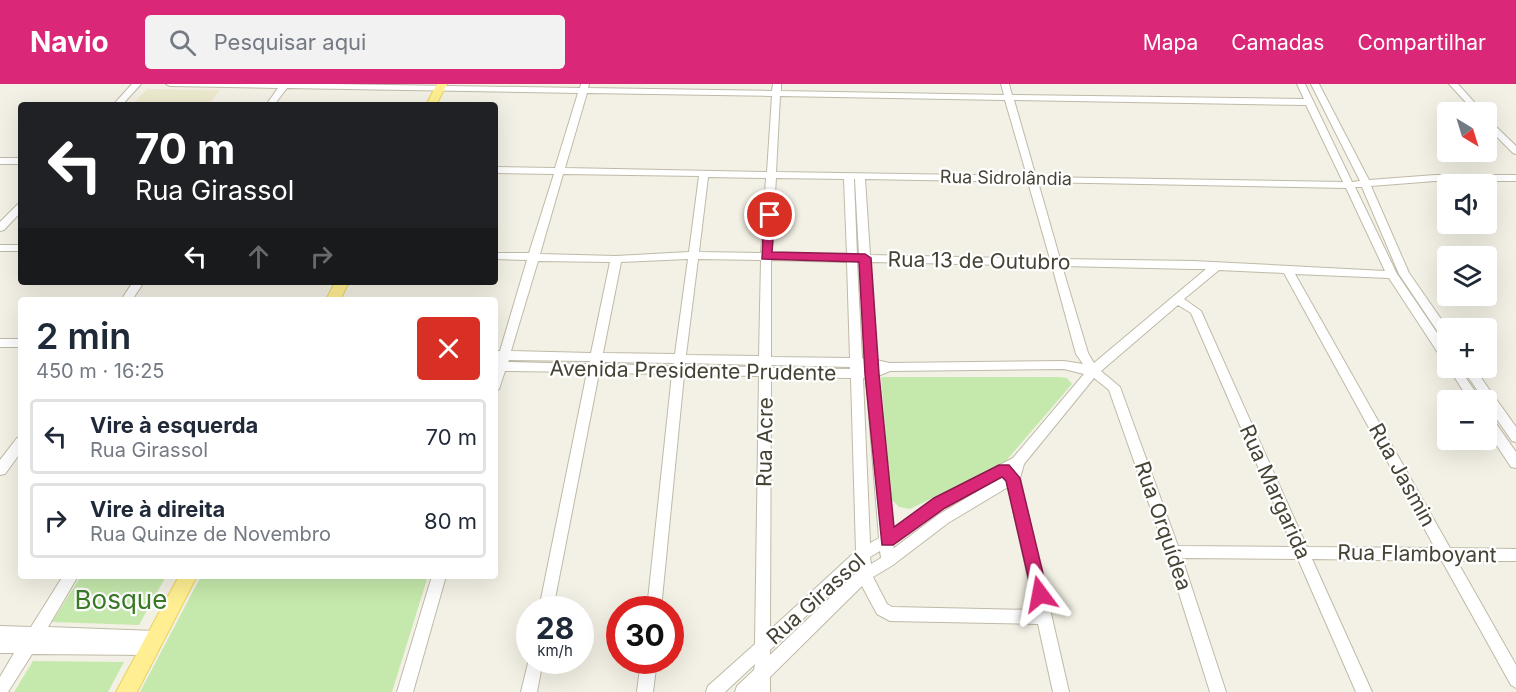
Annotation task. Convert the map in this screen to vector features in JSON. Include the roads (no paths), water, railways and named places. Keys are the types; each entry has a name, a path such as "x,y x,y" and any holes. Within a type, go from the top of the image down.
{"main road":[{"path":"433,102 441,86"},
{"path":"126,692 186,579"}],"street":[{"path":"120,102 136,84"},
{"path":"170,84 777,88 1008,96 1310,102"},
{"path":"1005,84 1082,354 1092,370"},
{"path":"1301,84 1347,185 1392,275 1437,342"},
{"path":"1315,84 1365,182 1404,274 1437,322"},
{"path":"1453,84 1470,102"},
{"path":"272,102 285,85"},
{"path":"499,360 584,87"},
{"name":"Rua Acre","path":"762,692 766,256 777,88"},
{"path":"1497,131 1516,151"},
{"path":"0,160 18,161"},
{"name":"Rua Sidrolândia","path":"498,170 1347,185 1365,182 1516,178"},
{"path":"655,596 679,364 704,173"},
{"path":"855,176 853,258 888,540 888,561"},
{"path":"855,176 865,258 861,555 864,575 882,609 890,614 1046,617"},
{"path":"0,228 18,209"},
{"path":"0,248 18,248"},
{"name":"Rua 13 de Outubro","path":"498,256 616,259 693,255 1056,262 1217,266 1392,275"},
{"path":"549,596 616,259"},
{"path":"1061,692 1046,617 1008,473 1092,370 1217,266"},
{"name":"Rua Jasmin","path":"1288,270 1516,680"},
{"path":"128,297 138,285"},
{"name":"Rua Margarida","path":"1177,300 1195,311 1364,692"},
{"path":"0,343 18,343"},
{"name":"Avenida Presidente Prudente","path":"499,360 865,369 1064,365 1092,370"},
{"name":"Rua Orquídea","path":"1092,370 1114,387 1173,552 1218,692"},
{"path":"1475,378 1516,437"},
{"path":"1497,434 1516,463"},
{"path":"0,470 18,446"},
{"name":"Rua Girassol","path":"714,692 861,555 888,540 940,503 1008,473"},
{"name":"Rua Girassol","path":"743,692 864,575 888,561 1008,473"},
{"name":"Rua Flamboyant","path":"1173,552 1516,555"},
{"path":"0,691 69,579"},
{"path":"405,692 438,579"},
{"path":"0,633 32,639 152,643"},
{"path":"0,646 32,639"},
{"path":"529,692 532,674"},
{"path":"645,692 647,674"}],"park label":[{"name":"Bosque","path":"121,600"}]}
